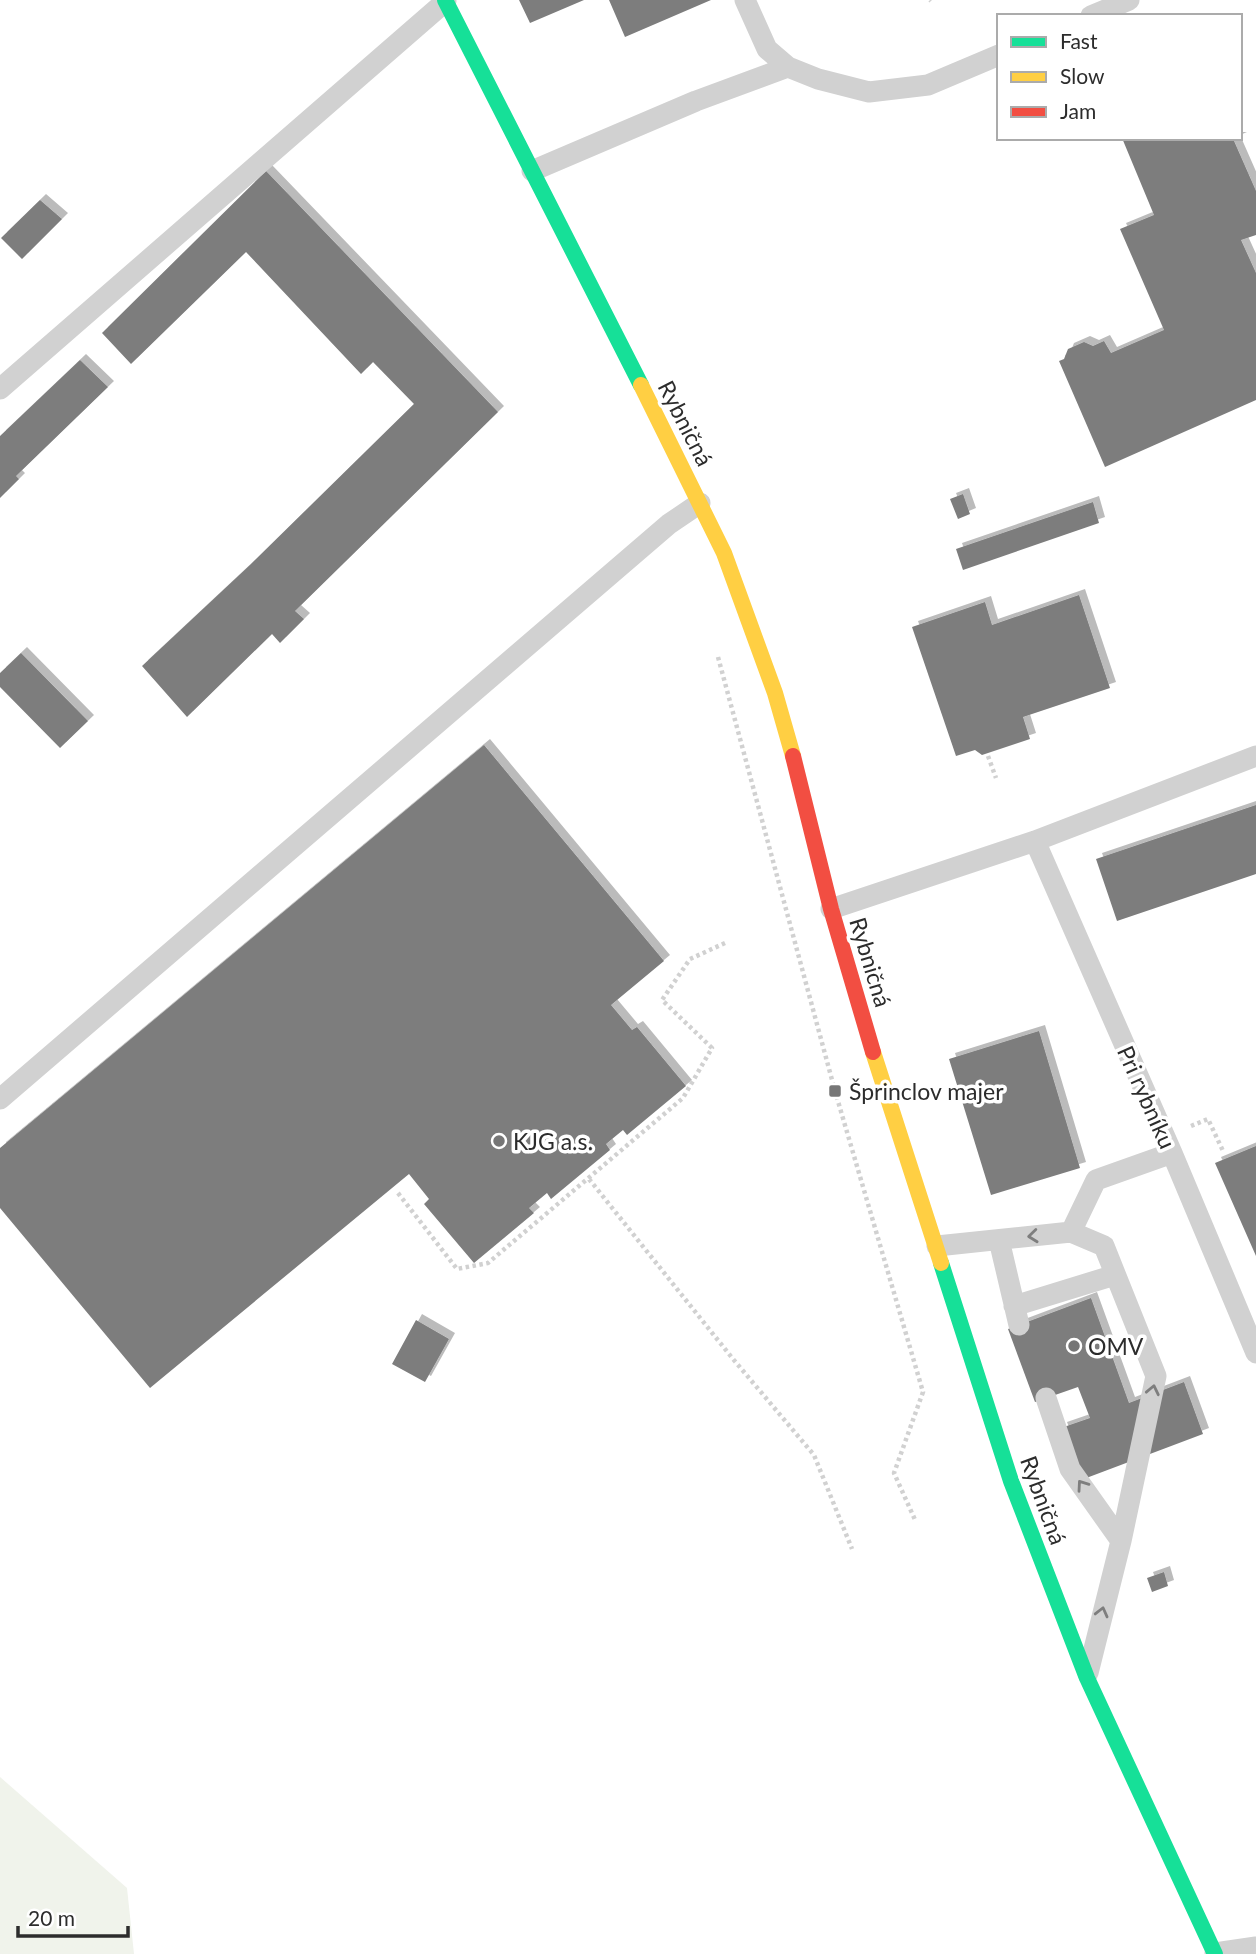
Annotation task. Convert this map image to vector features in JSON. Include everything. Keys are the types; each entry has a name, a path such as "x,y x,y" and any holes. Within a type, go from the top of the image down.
{"main road":[{"name":"Rybničná","path":"446,1 724,553 775,693 831,909 876,1060 1011,1481 1087,1678 1215,1953"}],"lane":[{"path":"745,0 767,49 788,67 818,79 869,92 928,85 997,56"},
{"path":"1096,14 1129,0"},
{"path":"0,389 446,1"},
{"path":"532,171 696,101 788,67"},
{"path":"0,1099 669,524 700,503"},
{"path":"831,909 1035,841 1256,756"},
{"name":"Pri rybníku","path":"1035,841 1256,1353"},
{"path":"1071,1232 1096,1180 1168,1145"},
{"path":"937,1246 1071,1232 1104,1246 1156,1376 1121,1541 1087,1678"},
{"path":"999,1240 1016,1315 1115,1275"},
{"path":"1046,1398 1070,1469 1121,1541"},
{"path":"1215,1953 1256,1947"}],"path":[{"path":"717,651 835,1091 923,1392 894,1473 916,1522"},
{"path":"988,756 996,778"},
{"path":"398,1194 457,1269 488,1263 683,1098 712,1048 662,1000 690,959 725,943"},
{"path":"1168,1145 1208,1119 1223,1151"},
{"path":"589,1179 733,1359 814,1455 852,1549"}],"shaded area":[{"path":"0,1777 127,1888 134,1954 0,1954"}],"building":[{"path":"519,0 584,0 530,23"},
{"path":"609,0 711,0 625,37"},
{"path":"1123,140 1236,140 1234,141 1256,191 1256,235 1241,240 1256,273 1256,400 1105,467 1059,361 1064,359 1068,349 1084,342 1093,346 1104,341 1111,353 1164,330 1120,229 1154,215"},
{"path":"266,171 498,412 295,611 304,619 280,643 272,634 187,717 142,666 250,565 414,404 373,362 361,374 246,252 131,364 102,333"},
{"path":"40,200 62,219 22,259 1,238"},
{"path":"80,360 108,387 16,476 19,479 0,498 0,436"},
{"path":"963,494 970,514 958,519 950,499"},
{"path":"1093,502 1099,523 963,570 956,549"},
{"path":"1079,595 1110,688 1023,717 1030,739 982,755 975,750 956,756 912,627 985,602 992,625"},
{"path":"21,653 88,721 60,748 0,687 0,673"},
{"path":"484,745 664,961 611,1005 632,1030 637,1027 686,1086 627,1135 623,1130 606,1144 610,1150 551,1199 547,1193 529,1208 534,1213 474,1263 424,1204 429,1199 409,1174 150,1388 0,1208 0,1148"},
{"path":"1256,805 1256,874 1117,921 1096,859"},
{"path":"1039,1031 1080,1168 991,1195 949,1059"},
{"path":"1256,1146 1256,1256 1215,1163"},
{"path":"1091,1298 1129,1403 1184,1382 1203,1434 1081,1480 1061,1428 1090,1418 1078,1387 1035,1402 1008,1329"},
{"path":"416,1320 449,1339 425,1382 392,1364"},
{"path":"1164,1572 1168,1586 1152,1592 1147,1578"}],"traffic: fast":[{"path":"445,0 641,385"},
{"path":"941,1263 1011,1481 1087,1678 1215,1954"}],"traffic: slow":[{"path":"641,385 724,553 775,693 793,756"},
{"path":"873,1052 941,1263"}],"traffic: jam":[{"path":"793,756 831,909 873,1052"}],"place":[{"name":"Šprinclov majer","path":"835,1091"},
{"name":"KJG a.s.","path":"499,1141"},
{"name":"OMV","path":"1074,1346"}]}
